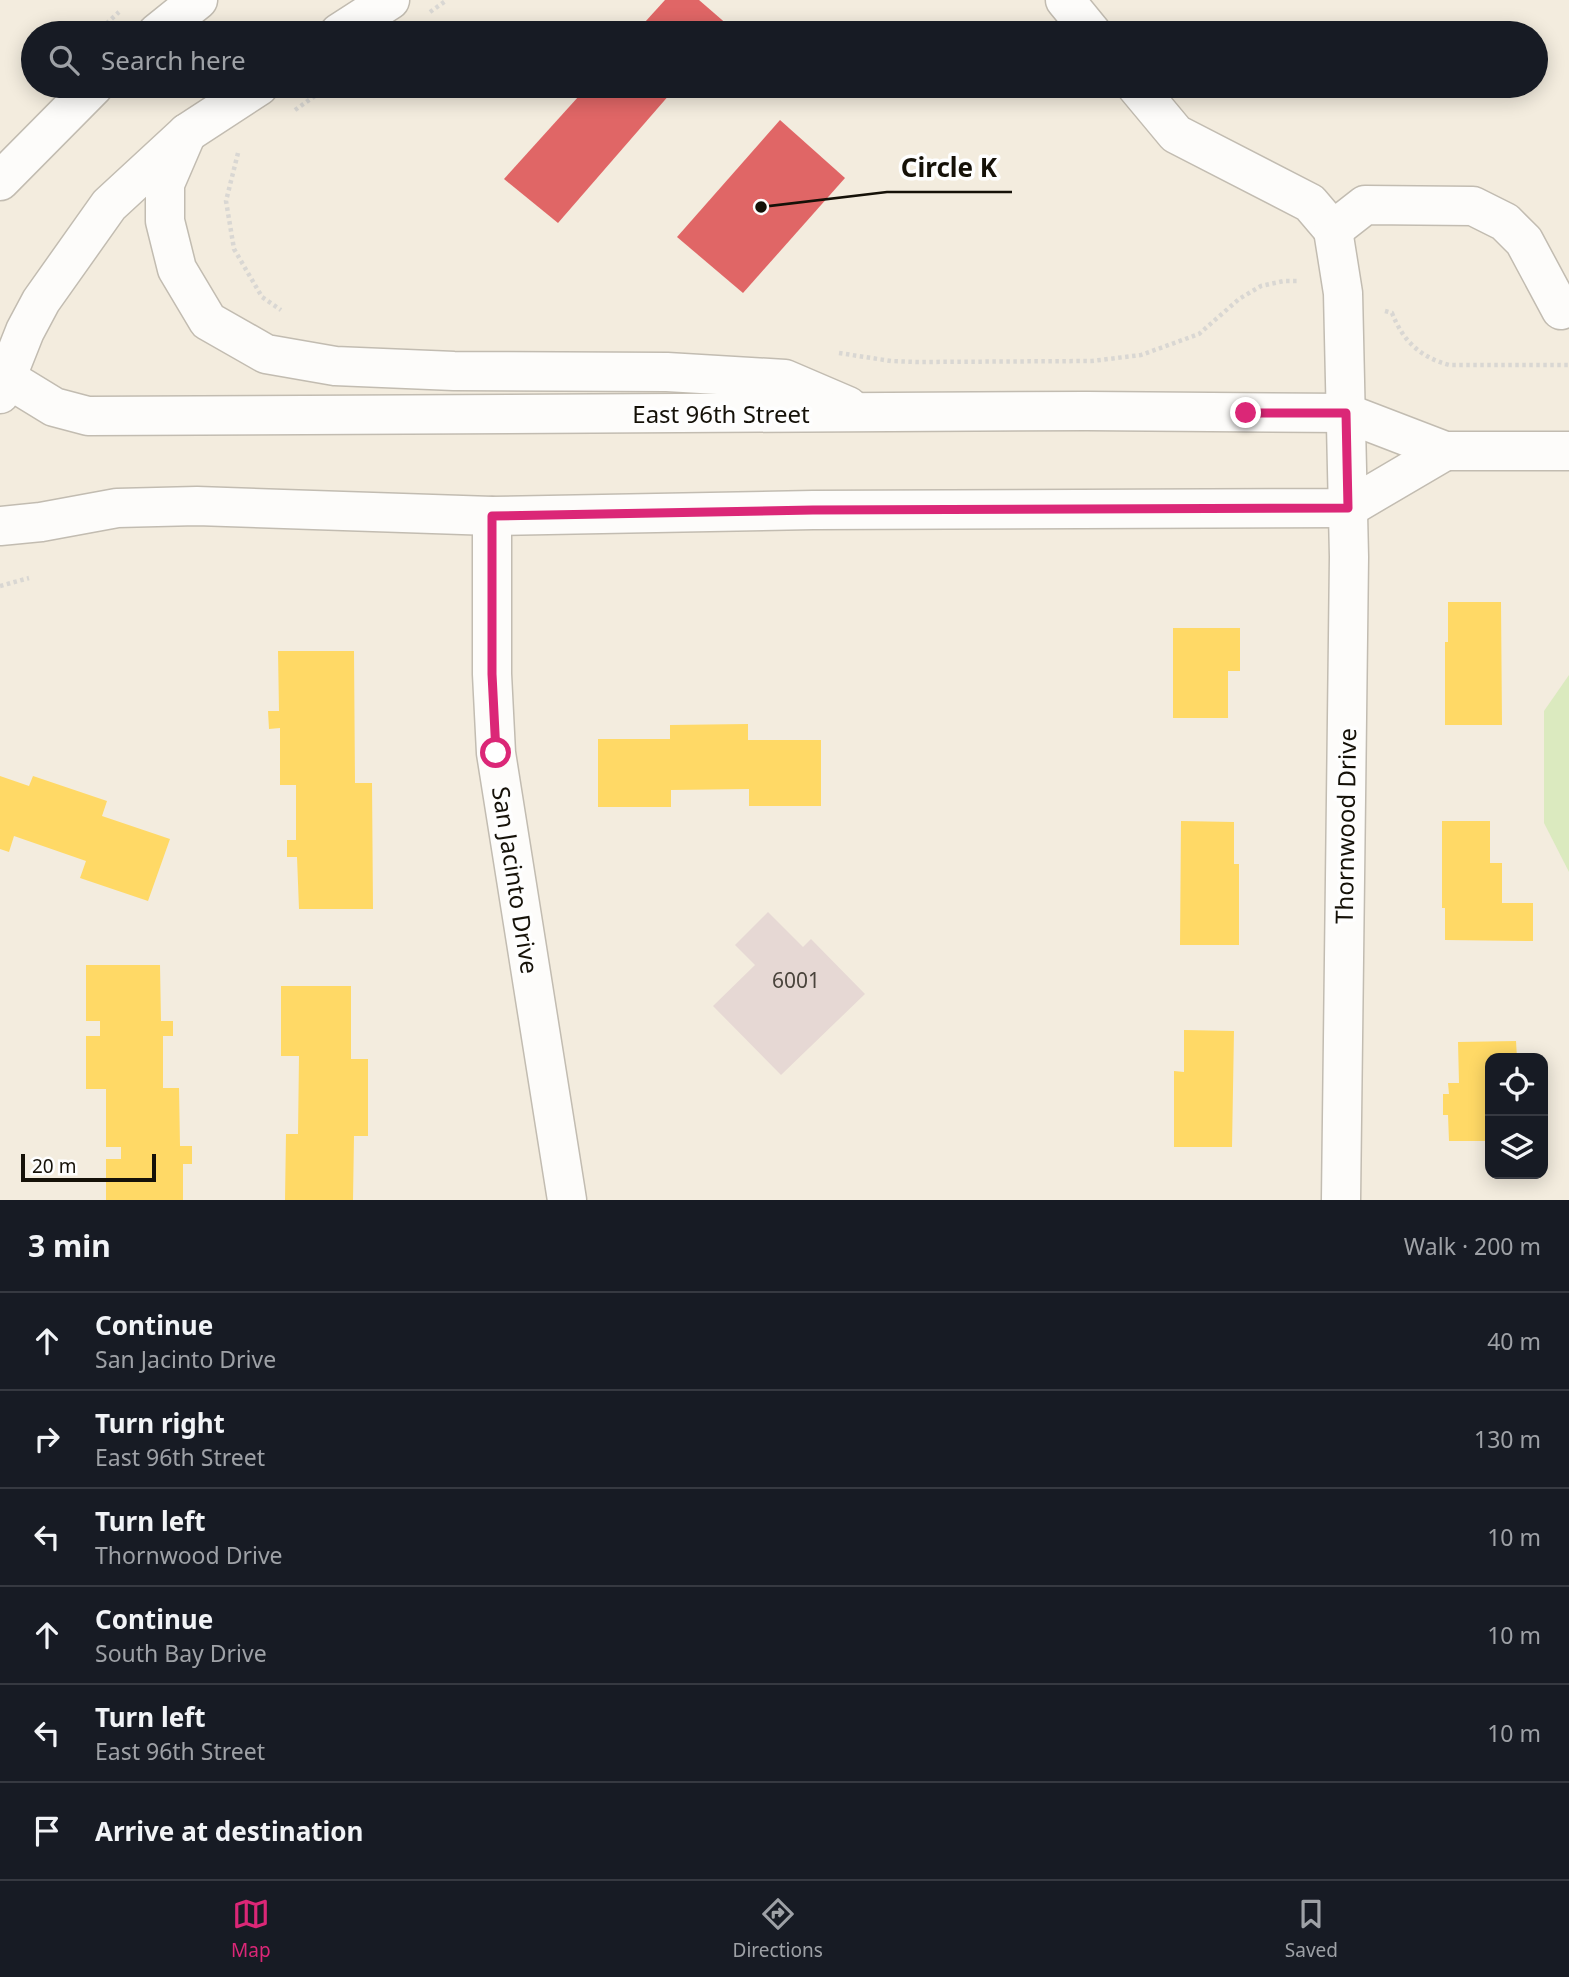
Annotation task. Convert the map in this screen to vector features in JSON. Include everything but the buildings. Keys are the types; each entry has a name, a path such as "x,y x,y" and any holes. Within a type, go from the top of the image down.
{"main road":[{"path":"172,21 198,0"},
{"path":"358,21 390,0"},
{"path":"1065,0 1083,21"},
{"path":"0,181 82,98"},
{"path":"2,382 41,302 109,205 187,133 241,98"},
{"path":"1146,98 1176,134 1310,203 1333,230 1365,205 1473,206 1505,222 1524,241 1561,310"},
{"path":"187,133 165,184 165,221 177,269 208,321 266,354 335,366 454,371 667,372 785,379 863,413"},
{"name":"Thornwood Drive","path":"1333,230 1343,293 1348,508 1341,1200"},
{"name":"East 96th Street","path":"2,382 54,407 88,416 1087,411 1346,413 1445,452 1569,451"},
{"name":"East 96th Street","path":"0,526 41,522 117,508 197,506 492,516 813,510 1348,508 1445,452"},
{"name":"San Jacinto Drive","path":"492,516 492,674 496,753 567,1200"}],"path":[{"path":"110,21 123,9"},
{"path":"295,110 312,98"},
{"path":"238,152 226,201 234,248 262,297 290,316"},
{"path":"838,353 891,361 1092,361 1141,355 1199,334 1239,299 1261,286 1284,281 1306,281 1392,313 1399,331 1413,348 1431,360 1449,365 1569,365"},
{"path":"0,586 29,578"}],"green space":[{"path":"1569,675 1569,872 1544,823 1544,711"}],"place":[{"name":"Circle K","path":"761,207"}],"route":[{"path":"496,753 492,674 492,516 813,510 1348,508 1346,413 1246,413"}]}
